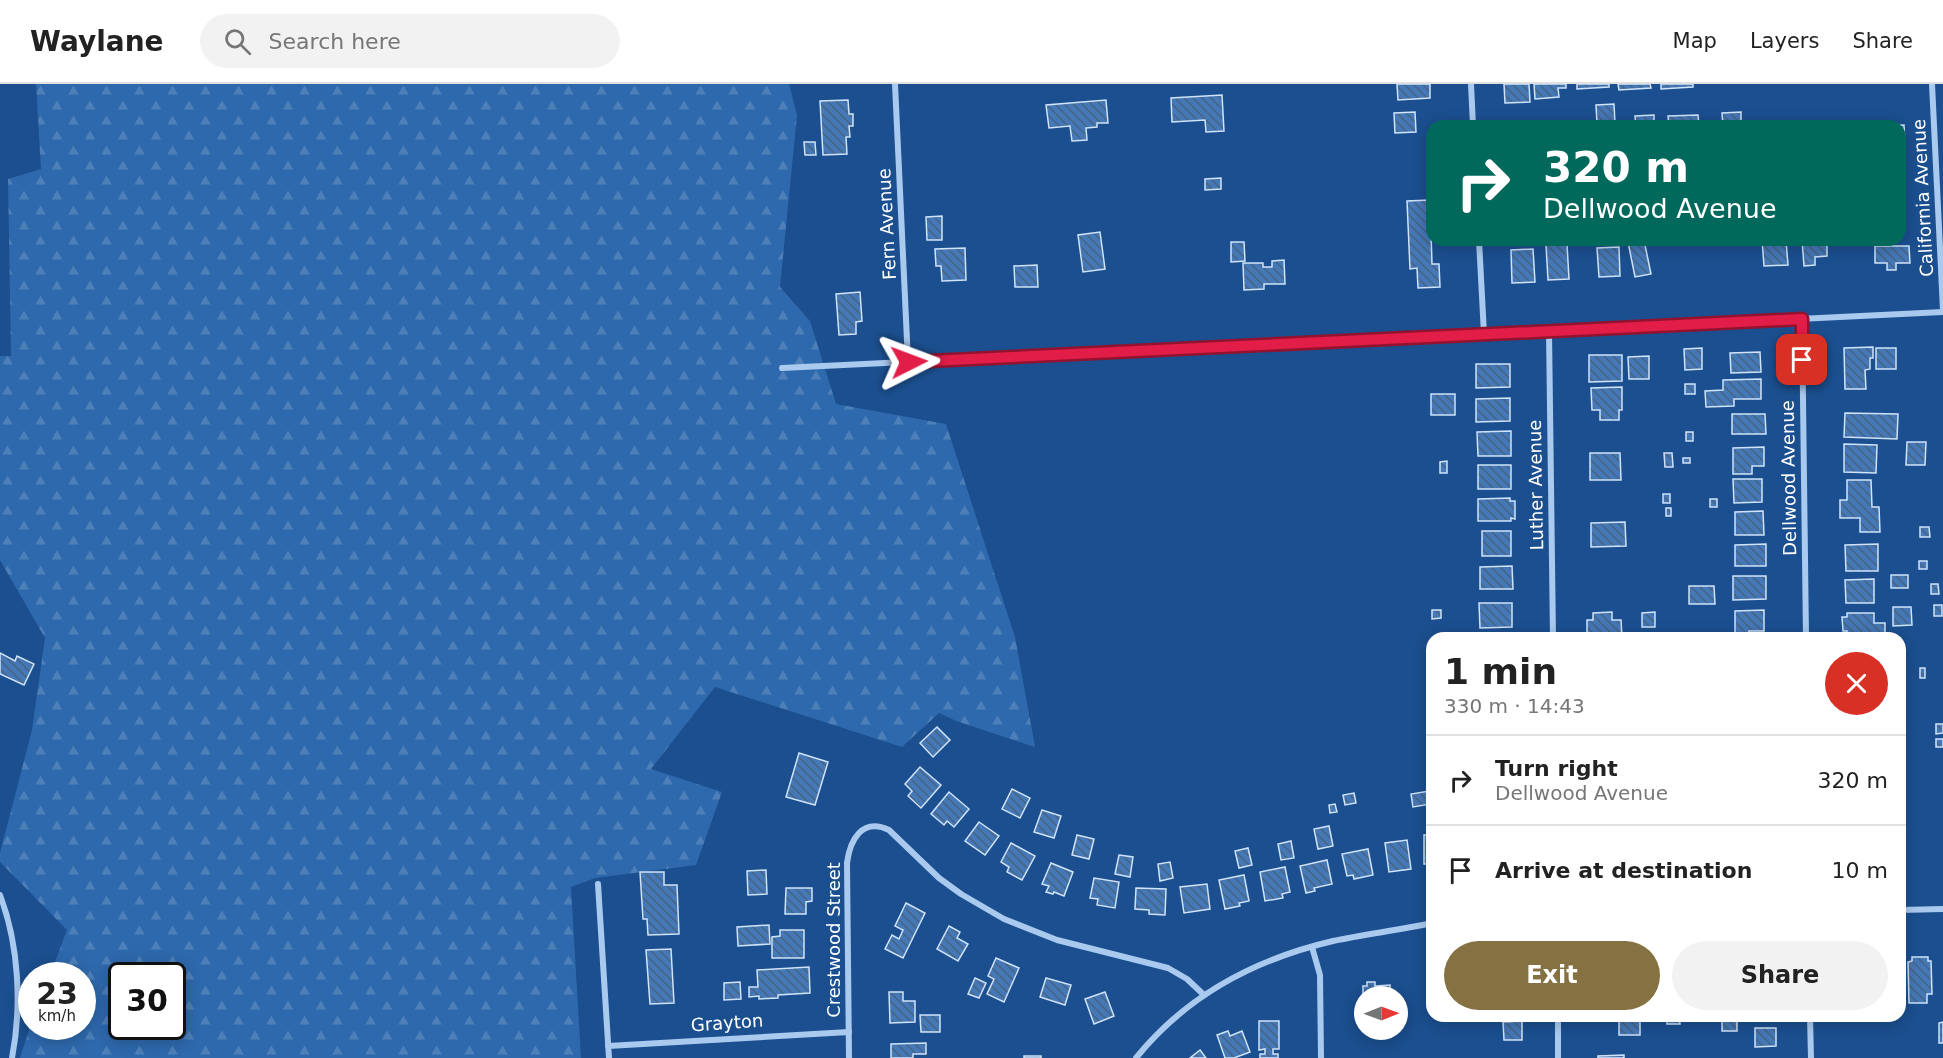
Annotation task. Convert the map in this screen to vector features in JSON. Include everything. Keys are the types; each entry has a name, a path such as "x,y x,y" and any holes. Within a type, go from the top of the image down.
{"street":[{"name":"Fern Avenue","path":"895,84 909,362"},
{"path":"1471,84 1473,120"},
{"name":"California Avenue","path":"1932,84 1943,311"},
{"path":"1479,246 1484,334"},
{"path":"782,368 1943,311"},
{"name":"Dellwood Avenue","path":"1802,319 1806,632"},
{"name":"Luther Avenue","path":"1549,331 1553,632"},
{"name":"Crestwood Street","path":"849,1058 847,863 854,838 866,828 879,826 889,830 939,878 1004,919 1057,940 1168,968 1187,979 1204,995"},
{"path":"598,884 609,1058"},
{"path":"0,895 10,932 17,995 17,1025 12,1058"},
{"path":"1906,910 1943,909"},
{"path":"1136,1058 1162,1029 1204,995 1251,968 1311,946 1426,924"},
{"path":"1311,946 1320,975 1321,1058"},
{"path":"1558,1022 1558,1058"},
{"path":"1810,1022 1811,1058"},
{"name":"Grayton","path":"608,1046 849,1032"}],"green space":[{"path":"36,84 789,84 797,115 780,287 810,321 836,404 946,424 1015,637 1035,747 956,721 939,713 902,747 715,687 651,769 722,792 696,865 595,878 571,887 581,1058 20,1058 26,1040 96,1040 96,962 55,962 67,930 0,862 0,853 32,730 45,638 0,560 0,356 11,356 8,179 41,169"}],"building":[{"path":"1397,84 1430,84 1430,98 1398,100"},
{"path":"1504,84 1529,84 1530,102 1505,103"},
{"path":"1534,84 1566,84 1566,88 1558,88 1559,97 1535,99"},
{"path":"1577,84 1609,84 1609,87 1577,89"},
{"path":"1618,84 1650,84 1651,88 1619,90"},
{"path":"1661,84 1693,84 1693,87 1661,89"},
{"path":"1222,95 1224,131 1206,132 1205,120 1172,122 1171,98"},
{"path":"848,100 849,114 853,114 853,126 849,126 850,137 846,137 847,154 823,155 820,101"},
{"path":"1106,100 1108,123 1097,123 1097,127 1086,128 1087,140 1072,141 1070,126 1049,128 1046,105"},
{"path":"1614,104 1615,120 1597,120 1596,105"},
{"path":"1415,112 1416,132 1395,133 1394,113"},
{"path":"1741,112 1741,120 1723,120 1722,113"},
{"path":"1654,115 1654,120 1635,120 1635,116"},
{"path":"1698,115 1698,120 1668,120 1668,116"},
{"path":"804,142 815,142 816,155 805,155"},
{"path":"1221,178 1221,189 1205,190 1205,179"},
{"path":"1426,200 1426,246 1431,246 1432,264 1439,264 1440,287 1418,288 1417,268 1410,269 1407,201"},
{"path":"942,216 942,240 927,240 926,217"},
{"path":"1100,232 1105,269 1083,272 1078,235"},
{"path":"1231,242 1244,242 1245,261 1231,262"},
{"path":"1546,246 1567,246 1569,279 1548,280"},
{"path":"1629,246 1645,246 1651,274 1635,277"},
{"path":"1762,246 1786,246 1788,265 1764,266"},
{"path":"1802,246 1827,246 1827,256 1815,257 1815,265 1804,266"},
{"path":"1875,246 1909,246 1910,263 1896,263 1896,270 1887,270 1887,263 1875,263"},
{"path":"1619,247 1620,276 1599,277 1597,248"},
{"path":"965,248 966,280 942,281 941,266 936,266 935,249"},
{"path":"1533,249 1535,282 1512,283 1511,250"},
{"path":"1284,260 1285,284 1264,284 1264,289 1244,290 1243,263 1263,263 1263,267 1272,267 1272,261"},
{"path":"1037,265 1038,287 1015,287 1014,266"},
{"path":"860,292 862,321 856,322 856,334 839,335 836,294"},
{"path":"1873,347 1870,369 1865,370 1866,389 1845,389 1844,348"},
{"path":"1702,348 1702,369 1685,370 1684,349"},
{"path":"1876,348 1896,348 1896,369 1876,369"},
{"path":"1760,352 1761,372 1731,373 1730,353"},
{"path":"1589,355 1622,355 1622,381 1589,382"},
{"path":"1649,356 1649,379 1629,379 1628,357"},
{"path":"1476,364 1510,364 1510,387 1476,388"},
{"path":"1761,379 1761,399 1734,399 1734,406 1706,407 1705,391 1723,390 1723,380"},
{"path":"1685,384 1695,384 1695,394 1685,394"},
{"path":"1622,387 1622,410 1619,410 1619,420 1600,420 1600,410 1592,410 1591,388"},
{"path":"1431,394 1455,394 1455,415 1431,415"},
{"path":"1510,398 1510,421 1476,422 1476,399"},
{"path":"1845,413 1898,414 1897,439 1844,437"},
{"path":"1732,414 1765,414 1766,434 1732,434"},
{"path":"1511,431 1511,456 1478,456 1477,432"},
{"path":"1686,432 1693,432 1693,441 1686,441"},
{"path":"1907,442 1926,442 1925,465 1906,465"},
{"path":"1844,444 1877,445 1876,473 1844,472"},
{"path":"1764,447 1764,466 1752,466 1752,474 1733,474 1733,448"},
{"path":"1590,453 1620,453 1621,480 1590,480"},
{"path":"1664,453 1672,453 1673,467 1665,467"},
{"path":"1683,458 1690,458 1690,463 1683,463"},
{"path":"1447,461 1447,473 1440,473 1440,462"},
{"path":"1478,465 1511,465 1511,489 1478,489"},
{"path":"1733,479 1762,479 1762,502 1734,503"},
{"path":"1847,480 1871,480 1872,507 1879,507 1880,532 1860,532 1860,518 1840,518 1840,500 1847,500"},
{"path":"1663,494 1670,494 1670,503 1663,503"},
{"path":"1510,498 1510,501 1515,501 1515,519 1478,521 1478,499"},
{"path":"1710,499 1717,499 1717,507 1710,507"},
{"path":"1666,508 1671,508 1671,516 1666,516"},
{"path":"1763,511 1764,535 1735,535 1735,512"},
{"path":"1625,522 1626,546 1591,547 1591,523"},
{"path":"1920,527 1929,527 1930,537 1920,537"},
{"path":"1482,531 1511,531 1511,556 1482,556"},
{"path":"1766,544 1766,566 1735,566 1735,545"},
{"path":"1878,544 1878,571 1846,571 1845,545"},
{"path":"1919,561 1927,561 1927,569 1919,569"},
{"path":"1512,566 1513,589 1480,589 1480,567"},
{"path":"1891,575 1908,575 1908,588 1891,588"},
{"path":"1733,576 1766,576 1766,599 1733,600"},
{"path":"1874,579 1874,603 1846,603 1845,580"},
{"path":"1931,584 1938,584 1939,594 1931,594"},
{"path":"1689,586 1714,586 1715,604 1689,604"},
{"path":"1479,603 1512,603 1512,627 1480,628"},
{"path":"1934,605 1942,605 1942,616 1934,616"},
{"path":"1893,607 1911,607 1912,625 1893,626"},
{"path":"1432,610 1441,610 1441,618 1432,619"},
{"path":"1764,610 1764,631 1735,632 1735,611"},
{"path":"1612,612 1612,620 1621,620 1622,632 1587,632 1587,620 1593,620 1593,613"},
{"path":"1655,612 1655,627 1642,627 1642,613"},
{"path":"1847,613 1874,613 1874,623 1885,623 1885,632 1843,631 1842,617 1847,617"},
{"path":"0,653 15,661 17,656 34,664 24,685 0,674"},
{"path":"1920,668 1925,668 1925,678 1920,678"},
{"path":"1936,724 1943,724 1943,733 1936,734"},
{"path":"937,727 950,740 933,757 920,743"},
{"path":"1936,739 1943,739 1943,747 1936,747"},
{"path":"799,753 828,762 815,805 786,797"},
{"path":"920,767 941,785 921,808 908,796 912,791 905,784"},
{"path":"1012,789 1030,798 1020,818 1002,809"},
{"path":"949,792 969,809 954,827 947,821 944,825 931,814"},
{"path":"1426,792 1426,805 1413,807 1411,794"},
{"path":"1354,793 1356,803 1345,805 1343,795"},
{"path":"1335,804 1337,812 1330,813 1329,805"},
{"path":"1042,810 1061,816 1054,838 1034,832"},
{"path":"979,822 999,836 985,855 965,841"},
{"path":"1329,826 1333,846 1318,849 1314,829"},
{"path":"1077,835 1094,839 1089,859 1072,855"},
{"path":"1424,835 1426,835 1426,864 1424,864"},
{"path":"1407,840 1411,869 1389,872 1385,843"},
{"path":"1291,841 1294,858 1281,860 1278,844"},
{"path":"1011,843 1035,856 1022,880 1007,872 1009,867 1001,862"},
{"path":"1248,848 1252,865 1239,868 1235,851"},
{"path":"1368,849 1373,875 1354,879 1353,875 1347,876 1342,854"},
{"path":"1119,855 1133,857 1130,877 1115,874"},
{"path":"1327,860 1332,884 1314,888 1315,891 1306,893 1300,866"},
{"path":"1170,862 1173,878 1160,881 1158,864"},
{"path":"1051,863 1073,872 1064,896 1046,892 1049,886 1042,884"},
{"path":"1285,867 1290,892 1282,894 1283,898 1265,901 1260,872"},
{"path":"766,870 767,894 748,895 747,871"},
{"path":"640,872 664,872 664,885 677,885 679,934 648,935 647,919 643,919"},
{"path":"1244,875 1249,901 1239,903 1240,906 1225,909 1219,880"},
{"path":"1094,878 1119,882 1115,908 1097,905 1098,899 1090,898"},
{"path":"1207,884 1210,909 1184,913 1180,887"},
{"path":"786,888 812,888 812,901 806,902 806,914 785,914"},
{"path":"1136,888 1166,889 1165,915 1149,914 1149,910 1135,909"},
{"path":"906,903 925,913 903,958 885,949 892,935 899,939 903,930 895,926"},
{"path":"769,925 770,944 738,946 737,927"},
{"path":"949,926 960,932 957,938 968,944 958,961 937,949"},
{"path":"780,930 804,930 804,958 772,958 772,937 780,936"},
{"path":"671,949 674,1003 650,1004 646,950"},
{"path":"1912,957 1928,957 1928,961 1931,961 1932,994 1927,994 1927,1003 1909,1003 1908,962 1912,961"},
{"path":"996,958 1019,968 1004,1002 987,994 994,979 988,976"},
{"path":"809,967 810,993 778,995 778,998 749,997 749,987 758,987 757,970"},
{"path":"975,978 986,983 979,998 968,994"},
{"path":"1046,978 1071,985 1065,1005 1040,997"},
{"path":"740,982 741,999 724,1000 724,983"},
{"path":"1367,982 1375,982 1375,986 1367,986"},
{"path":"889,992 903,992 903,1001 915,1001 915,1022 890,1023"},
{"path":"1105,992 1114,1016 1094,1024 1085,999"},
{"path":"920,1015 940,1015 940,1032 921,1032"},
{"path":"1259,1021 1279,1021 1279,1049 1273,1049 1273,1054 1278,1054 1278,1058 1260,1058 1260,1054 1265,1054 1265,1049 1259,1050"},
{"path":"1503,1022 1522,1022 1522,1040 1504,1040"},
{"path":"1619,1022 1640,1022 1640,1035 1619,1035"},
{"path":"1667,1022 1680,1022 1680,1024 1667,1024"},
{"path":"1722,1022 1737,1022 1737,1031 1722,1031"},
{"path":"1943,1022 1943,1043 1939,1043 1939,1023"},
{"path":"1755,1028 1776,1028 1776,1046 1755,1047"},
{"path":"1228,1031 1230,1036 1242,1031 1250,1052 1234,1058 1225,1058 1217,1035"},
{"path":"926,1043 926,1054 913,1054 913,1058 891,1058 891,1044"},
{"path":"1200,1050 1206,1058 1190,1058"},
{"path":"1624,1055 1624,1058 1598,1058 1598,1056"},
{"path":"1024,1056 1041,1056 1041,1058 1024,1058"}],"route":[{"path":"909,362 1802,319 1802,360"}]}
